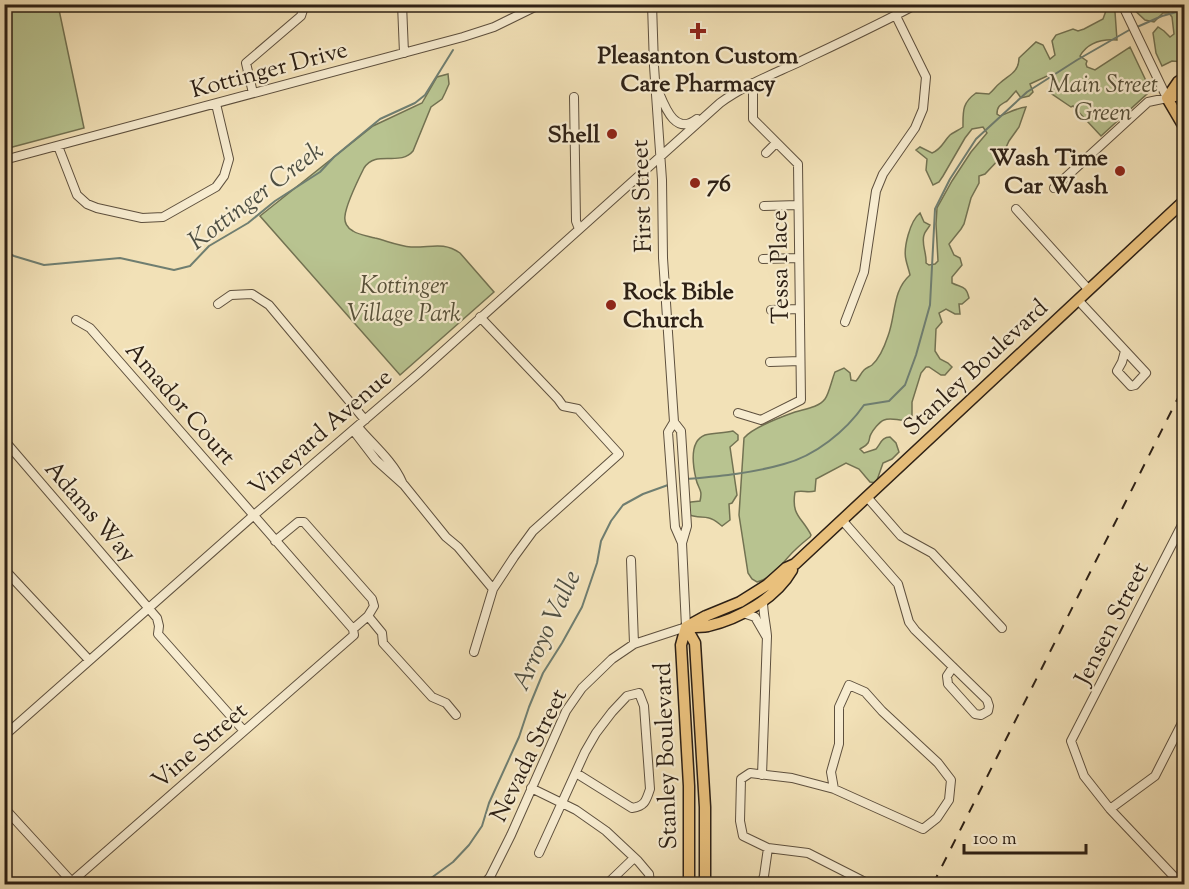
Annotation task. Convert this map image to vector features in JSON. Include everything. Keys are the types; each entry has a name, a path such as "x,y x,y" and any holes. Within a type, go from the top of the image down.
{"main road":[{"path":"1167,98 1178,82 1185,78"},
{"path":"1167,98 1185,94"},
{"path":"1167,98 1185,127"},
{"name":"Stanley Boulevard","path":"690,883 690,786 681,645 686,627 705,616 740,602 767,585 786,568 795,564 1185,201"},
{"name":"Stanley Boulevard","path":"686,627 707,627 743,614 773,594 791,573 795,564"},
{"name":"Stanley Boulevard","path":"686,627 695,643 705,807 705,885"}],"street":[{"path":"253,93 246,63 301,16 305,4"},
{"path":"402,4 404,53"},
{"name":"Kottinger Drive","path":"4,160 463,37 494,27 541,4"},
{"name":"First Street","path":"652,4 662,180 663,258 674,422"},
{"path":"655,83 671,116 675,121 687,125 709,108 717,106 753,83 917,4"},
{"path":"1054,188 1149,102 1167,98 1124,7"},
{"path":"845,322 864,272 876,191 882,174 915,128 923,109 926,78 896,16"},
{"name":"Tessa Place","path":"738,413 761,420 801,400 798,164 753,118 753,83"},
{"path":"574,97 576,221 579,229"},
{"path":"58,146 77,195 87,204 142,219 163,217 216,187 224,176 229,159 216,104"},
{"name":"Vineyard Avenue","path":"4,736 355,429 717,106"},
{"path":"765,153 776,143"},
{"path":"764,206 798,206"},
{"path":"1016,209 1089,290"},
{"path":"763,259 799,258"},
{"path":"218,304 231,295 252,294 269,305 365,420"},
{"path":"1078,300 1125,351"},
{"path":"771,310 799,309"},
{"path":"474,652 494,589 533,531 619,454 578,409 563,406 480,317"},
{"name":"Amador Court","path":"76,320 90,328 353,632"},
{"path":"770,362 800,361"},
{"path":"682,543 675,527 668,432 674,422 681,431 687,526 682,543 686,627"},
{"path":"355,429 375,460 404,486 446,537 458,547 494,589"},
{"name":"Adams Way","path":"4,440 158,618 158,634 244,731"},
{"path":"867,497 901,536 932,553 1002,628"},
{"path":"842,520 898,584 909,622 915,630 987,700 988,711 981,715 975,714 948,684 947,676 953,667"},
{"name":"Jensen Street","path":"1110,809 1084,776 1071,741 1185,521"},
{"path":"275,541 298,522 304,522 372,599 374,606 368,616 382,633 383,643 432,697 446,703 456,715"},
{"path":"631,560 634,644"},
{"path":"4,569 89,660"},
{"path":"762,775 767,636 763,601"},
{"path":"743,614 755,617 767,636"},
{"name":"Vine Street","path":"70,884 244,731 368,616"},
{"name":"Nevada Street","path":"484,885 510,835 566,711 582,688 612,659 634,644 686,627"},
{"path":"834,789 831,772 839,744 839,707 849,685 865,692 938,763 951,780 949,800 937,819 923,829 834,789 792,778 750,773 741,779 740,821 743,836 768,848 808,853 869,885"},
{"path":"539,853 576,773 596,733 627,696 639,693 644,706 650,789 647,800 640,807 632,808 576,773"},
{"path":"1185,718 1155,776 1110,809 1181,885 1185,881"},
{"path":"531,788 576,810 606,831 649,874 650,885"},
{"path":"4,811 8,812 70,884"},
{"path":"760,885 764,876 768,848"},
{"path":"607,885 634,858"}],"green space":[{"path":"5,4 58,5 84,128 5,149"},
{"path":"1129,5 1184,5 1184,62 1172,61 1162,66 1156,53 1153,33 1158,27 1170,37 1174,34 1172,17 1169,13 1163,13 1154,22 1145,20"},
{"name":"Main Street Green","path":"1107,8 1115,12 1117,40 1096,42 1087,47 1080,56 1087,61 1087,67 1095,70 1130,47 1148,85 1148,93 1101,136 1073,106 1071,107 1052,94 1052,78 1047,76 1030,84 1033,92 1029,96 1021,98 1016,91 999,106 997,114 1000,116 1026,107 1019,127 1002,156 985,174 979,176 979,183 971,198 964,224 949,244 954,255 960,258 962,265 952,277 952,283 965,289 969,298 959,304 960,314 946,309 939,313 942,322 936,329 935,351 940,359 952,367 945,375 941,375 926,367 921,373 912,402 912,418 882,421 873,430 867,444 860,449 864,453 876,449 887,437 896,443 899,452 892,459 883,463 876,483 870,482 859,469 846,463 816,479 815,491 795,492 796,511 811,535 769,577 757,582 752,579 748,573 739,515 744,438 768,423 822,402 828,394 835,372 844,368 850,373 851,380 856,381 864,370 875,362 891,328 900,288 910,275 906,249 913,222 920,213 924,222 930,225 923,238 926,263 935,264 938,261 937,208 971,152 987,133 983,127 972,129 939,182 933,185 926,170 927,159 916,150 920,147 932,153 950,135 963,127 963,112 968,100 976,93 989,94 1013,73 1019,63 1019,58 1036,42 1043,45 1050,59 1055,55 1052,41 1056,35 1073,29 1078,31 1084,29 1103,19"},
{"name":"Kottinger Village Park","path":"448,74 449,84 445,93 442,99 431,107 413,151 402,158 381,158 369,162 353,192 345,220 348,227 355,232 398,245 442,246 454,249 494,292 400,375 260,216 373,126 422,103 437,77"},
{"path":"733,431 738,435 738,440 730,447 737,495 729,504 730,520 722,526 711,519 690,515 687,503 700,501 701,497 693,461 696,443 705,435"}],"waterway":[{"name":"Arroyo Valle","path":"1137,27 1162,16 1184,10"},
{"name":"Arroyo Valle","path":"688,479 748,472 796,460 818,449 839,433 864,405 889,401 905,385 930,305 935,209 950,179 976,139 1027,92 1131,29"},
{"name":"Kottinger Creek","path":"4,251 44,265 120,258 174,270 190,266 209,246 248,223 275,201 320,172 334,157 380,119 415,103 425,95 453,50"},
{"name":"Arroyo Valle","path":"423,884 453,862 482,826 489,803 519,737 543,673 582,607 597,563 601,541 611,521 623,505 643,494 668,485"}],"railway":[{"path":"933,884 1184,386"}],"place":[{"name":"Pleasanton Custom Care Pharmacy","path":"698,31"},
{"name":"Shell","path":"612,134"},
{"name":"Wash Time Car Wash","path":"1120,171"},
{"name":"76","path":"695,183"},
{"name":"Rock Bible Church","path":"611,305"}]}
